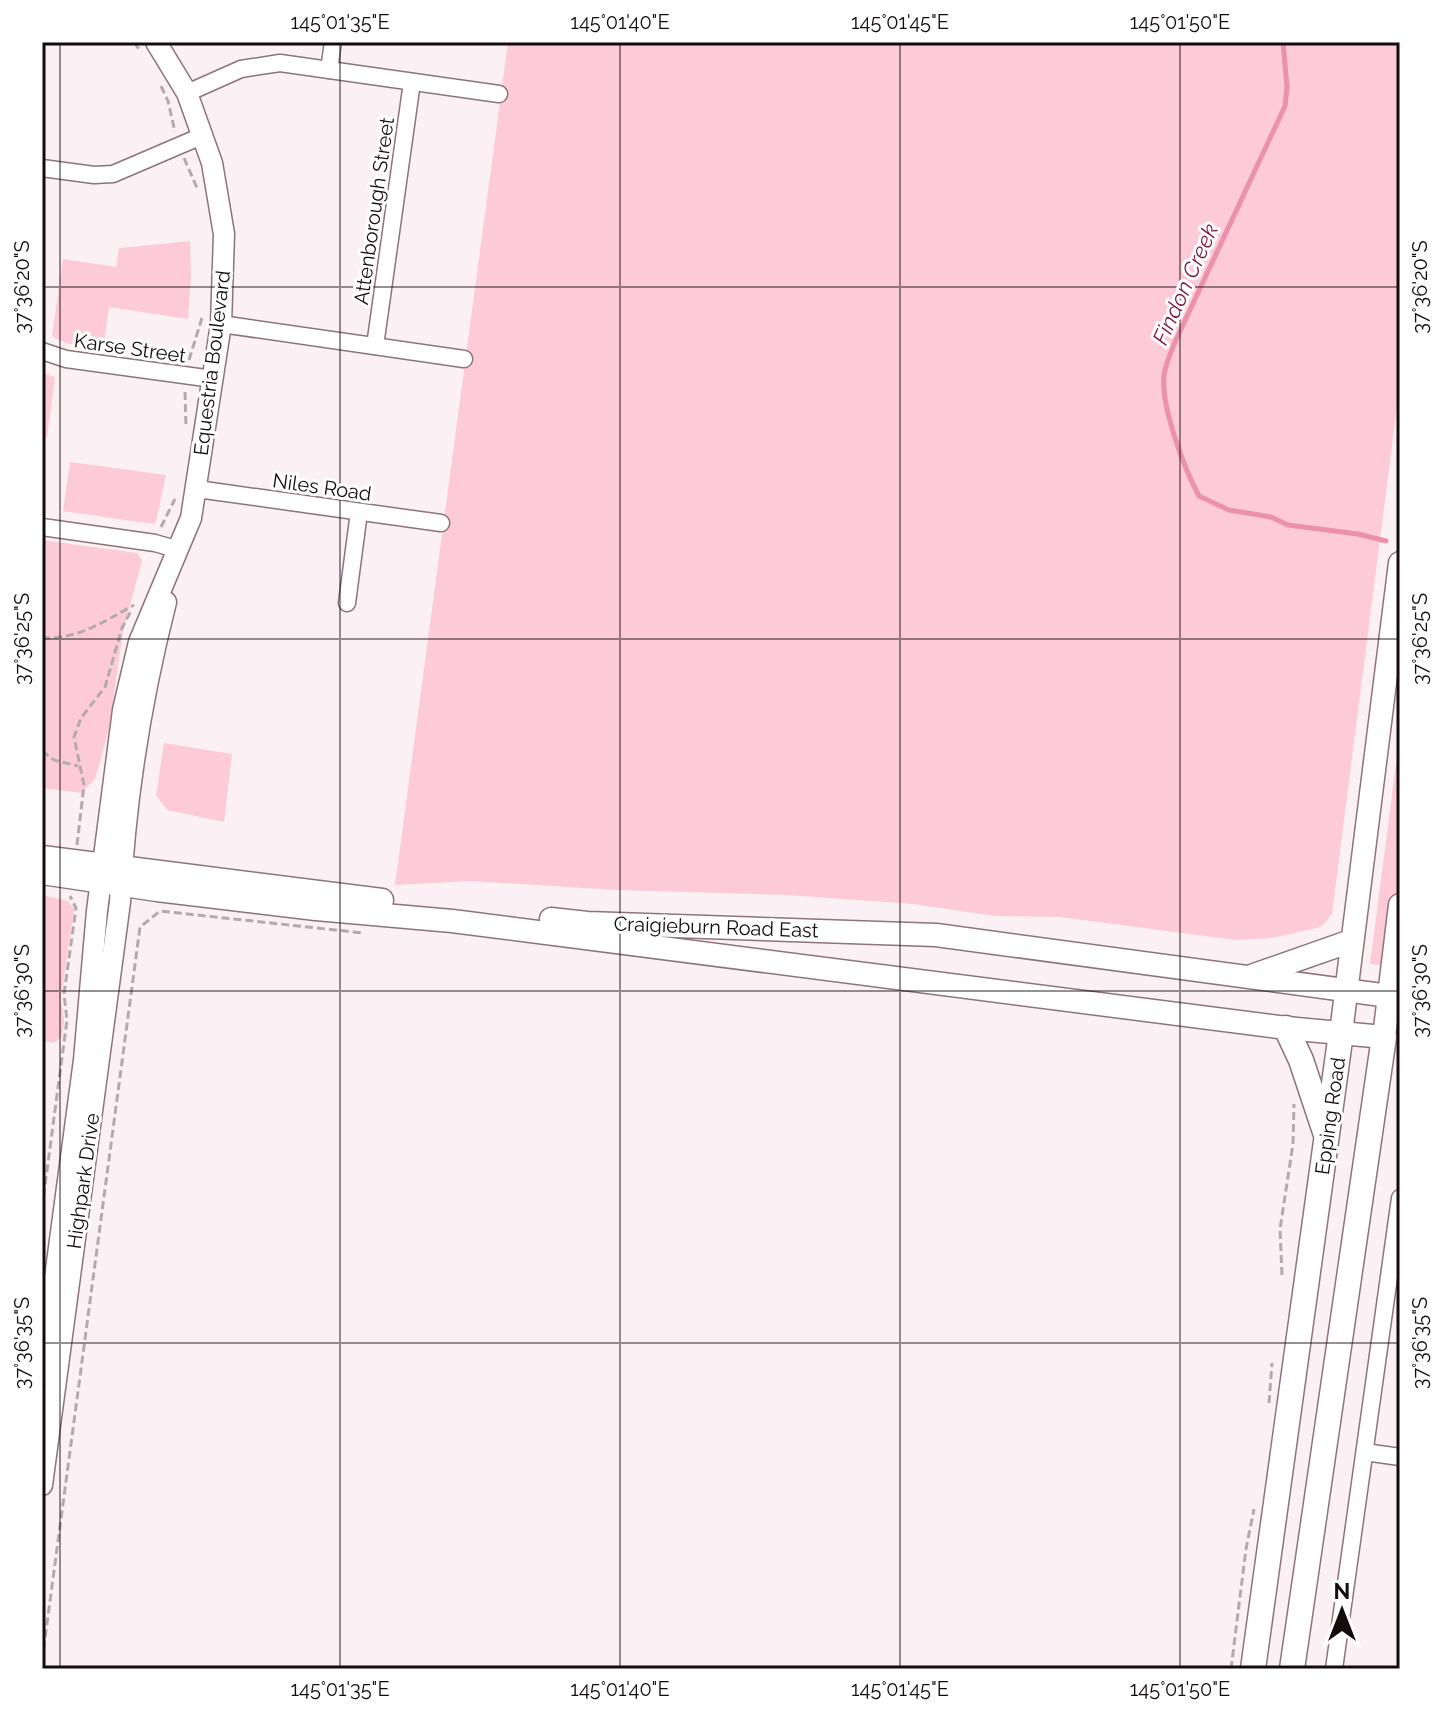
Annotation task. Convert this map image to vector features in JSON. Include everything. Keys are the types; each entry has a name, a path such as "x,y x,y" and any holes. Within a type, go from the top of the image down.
{"main road":[{"name":"Epping Road","path":"1253,1669 1341,1033 1400,563"},
{"name":"Craigieburn Road East","path":"42,857 73,878"},
{"name":"Craigieburn Road East","path":"42,873 73,878 112,874 351,896 587,923 936,935 1395,997"},
{"name":"Craigieburn Road East","path":"112,874 316,909 452,921 1286,1028 1392,1038"},
{"name":"Epping Road","path":"1292,1669 1389,1079 1400,905"},
{"path":"1248,977 1351,941"},
{"path":"1286,1028 1301,1060 1326,1134"}],"street":[{"name":"Equestria Boulevard","path":"112,874 128,684 151,610 179,550 197,489 221,324 224,234 220,200 204,135 187,93 156,42"},
{"path":"329,70 333,42"},
{"path":"187,93 253,66 280,63 499,94"},
{"name":"Attenborough Street","path":"375,346 412,82"},
{"path":"42,168 94,175 113,174 204,135"},
{"path":"221,324 464,359"},
{"name":"Karse Street","path":"42,351 66,359 213,379"},
{"name":"Niles Road","path":"197,489 441,523"},
{"path":"347,603 359,512"},
{"path":"42,527 155,543 179,550"},
{"name":"Highpark Drive","path":"42,1485 46,1382 112,874"},
{"path":"1334,1669 1400,1198"},
{"path":"1365,1452 1400,1457"}],"path":[{"path":"134,42 147,61"},
{"path":"158,82 168,101 179,146 200,199"},
{"path":"186,431 184,407 187,376 204,307"},
{"path":"155,543 177,495"},
{"path":"42,638 65,637 97,628 136,604 122,628 105,687 77,726 74,737 83,796 73,878 76,908 64,994 67,1020 42,1208"},
{"path":"42,751 60,763 80,766"},
{"path":"42,1661 140,927 160,911 345,933 376,933"},
{"path":"1282,1275 1280,1229 1293,1144 1293,1099"}],"shaded area":[{"path":"508,42 1400,42 1400,383 1332,914 1323,925 1272,938 1236,940 1060,917 995,916 913,904 788,895 617,890 470,881 395,885"},
{"path":"190,241 188,319 109,307 103,349 65,343 52,336 63,259 116,267 119,248"},
{"path":"42,373 55,377 47,438 42,437"},
{"path":"70,462 166,475 156,522 63,511"},
{"path":"42,540 137,553 142,561 123,631 109,729 95,779 81,793 42,788"},
{"path":"1400,733 1400,968 1370,964"},
{"path":"164,743 232,754 224,822 167,810 156,795"},
{"path":"42,895 68,901 74,909 61,997 62,1037 54,1043 42,1041"}],"waterway":[{"name":"Findon Creek","path":"1283,42 1287,87 1285,106 1170,354 1164,376 1166,404 1181,454 1199,496 1229,510 1271,517 1288,525 1386,541"}]}
